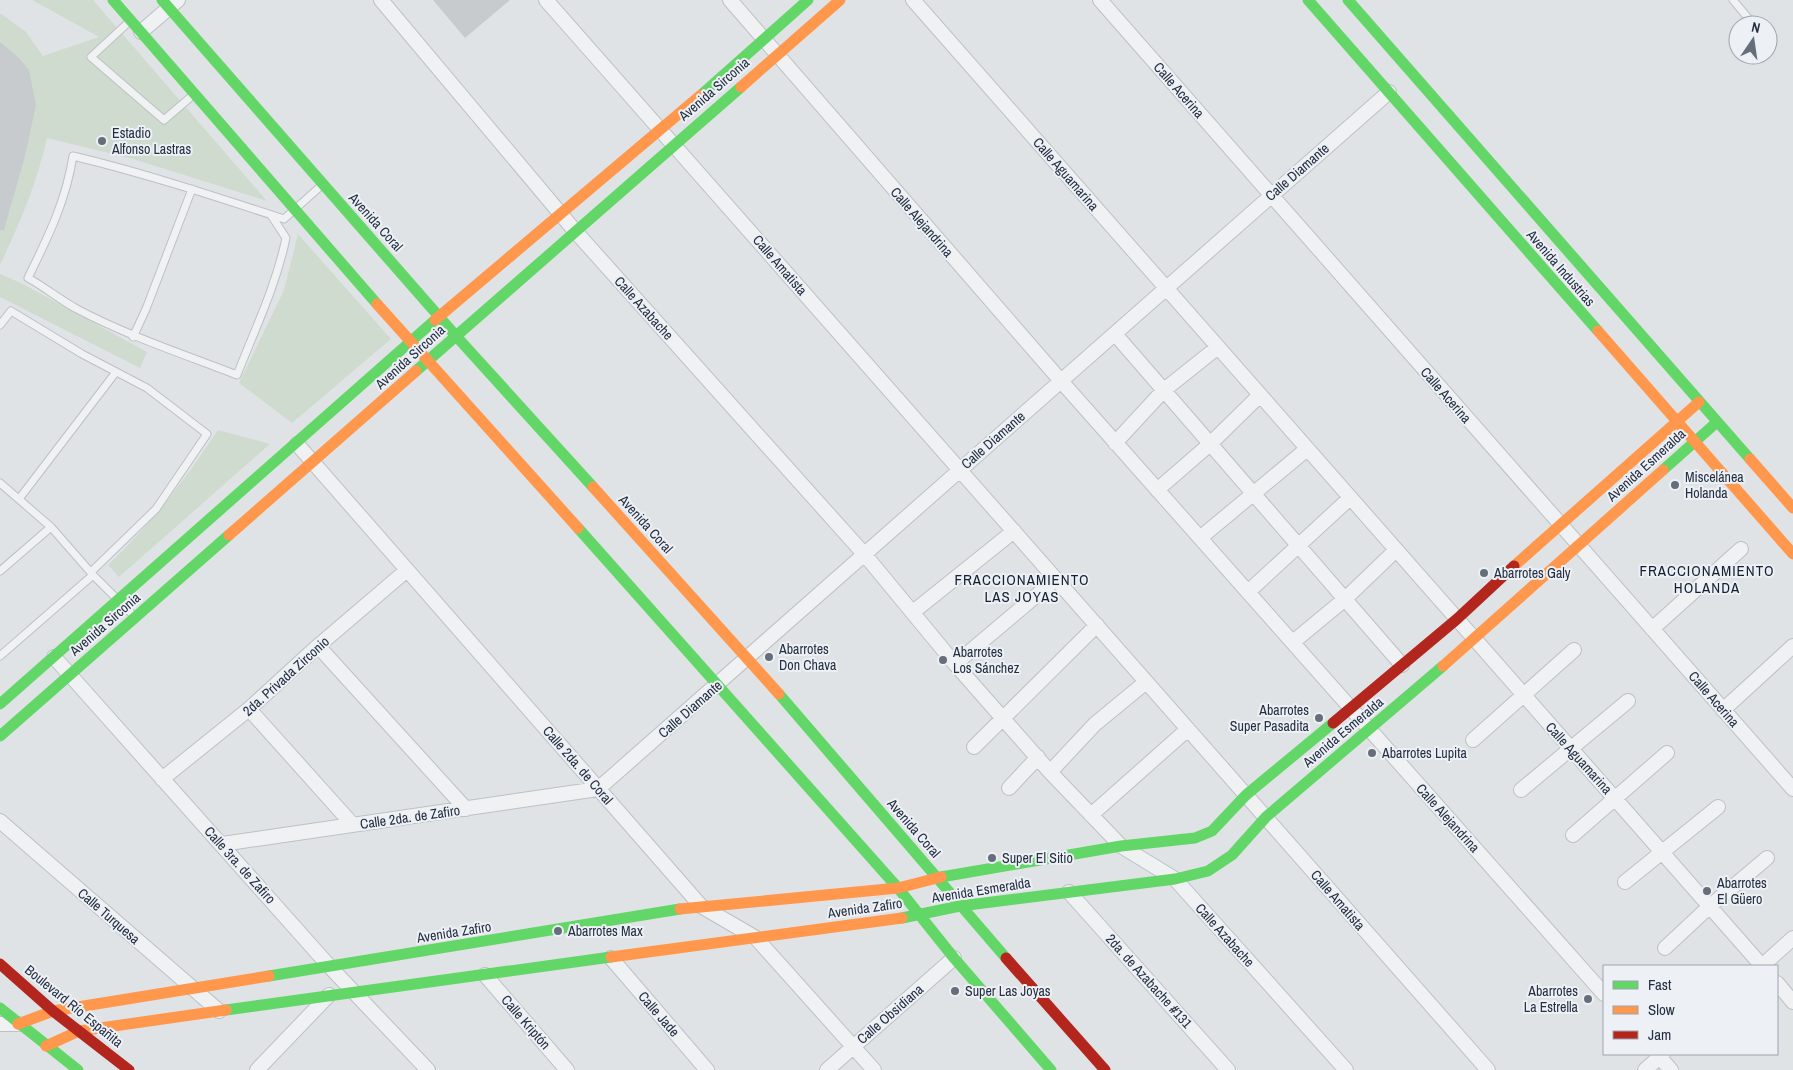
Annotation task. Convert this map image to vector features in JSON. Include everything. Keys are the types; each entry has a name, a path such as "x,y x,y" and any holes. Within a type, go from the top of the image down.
{"street":[{"path":"112,0 196,93 410,342 719,684 898,888 954,958 1051,1070"},
{"name":"Calle Azabache","path":"381,0 562,213 575,231 865,556 955,664 1004,717 1050,772 1121,846 1175,879 1346,1070"},
{"name":"Calle Amatista","path":"546,0 1488,1070"},
{"name":"Calle Alejandrina","path":"730,0 1115,443 1603,993"},
{"name":"Avenida Sirconia","path":"0,704 297,444 410,342 661,130 808,0"},
{"name":"Avenida Sirconia","path":"0,736 840,0"},
{"name":"Calle Aguamarina","path":"913,0 1761,965"},
{"name":"Calle Acerina","path":"1100,0 1793,788"},
{"name":"Avenida Industrias","path":"1308,0 1675,422 1793,554"},
{"name":"Avenida Industrias","path":"1348,0 1793,508"},
{"path":"141,32 170,3"},
{"name":"Avenida Coral","path":"170,3 322,184 456,336 748,658 960,906 1105,1070"},
{"name":"Calle Diamante","path":"598,789 865,556 1389,92"},
{"path":"1115,334 1402,665"},
{"path":"1115,443 1164,390 1218,347"},
{"path":"1157,490 1210,444 1260,395"},
{"name":"Avenida Esmeralda","path":"898,888 937,878 1121,846 1195,838 1212,831 1246,795 1457,619 1560,524 1699,402"},
{"name":"Avenida Esmeralda","path":"919,916 960,906 1175,879 1208,871 1232,855 1266,817 1475,639 1717,422"},
{"name":"Calle 2da. de Coral","path":"297,444 701,906 756,938 874,1070"},
{"path":"1200,538 1307,449"},
{"path":"1248,592 1350,498"},
{"path":"913,612 1014,531"},
{"path":"1652,629 1741,549"},
{"path":"1292,642 1345,599 1396,550"},
{"name":"2da. Privada Zirconio","path":"162,779 249,709 318,646 407,570"},
{"path":"955,664 1056,579"},
{"path":"974,747 1097,626"},
{"path":"318,646 466,809"},
{"path":"1723,710 1793,646"},
{"path":"1473,740 1574,650"},
{"name":"Calle 3ra. de Zafiro","path":"54,657 330,967 425,1069"},
{"path":"1050,772 1095,724 1146,682"},
{"path":"1521,790 1628,701"},
{"path":"249,709 353,824"},
{"path":"1091,815 1188,729"},
{"path":"1573,835 1667,752"},
{"path":"1009,788 1038,757"},
{"name":"Calle 2da. de Zafiro","path":"222,844 598,789"},
{"path":"1625,882 1718,807"},
{"name":"Calle Turquesa","path":"0,822 218,1011"},
{"path":"1665,948 1710,906 1767,858"},
{"name":"Avenida Zafiro","path":"18,1024 53,1011 701,906 898,888"},
{"name":"2da. de Azabache #131","path":"1069,892 1228,1070"},
{"name":"Avenida Zafiro","path":"46,1046 79,1031 353,991 919,916"},
{"path":"1763,965 1793,938"},
{"name":"Calle Jade","path":"611,958 707,1070"},
{"name":"Calle Obsidiana","path":"828,1070 954,958"},
{"name":"Boulevard Río Españita","path":"0,964 53,1011 129,1070"},
{"name":"Calle Kriptón","path":"485,975 567,1070"},
{"path":"1778,984 1793,1002"},
{"path":"257,1070 329,995"},
{"path":"0,1008 78,1070"},
{"path":"0,1024 18,1024"},
{"path":"1645,1070 1660,1055 1672,1070"}],"lane":[{"path":"1733,0 1746,15"},
{"path":"131,20 91,56 164,120 196,93"},
{"path":"271,214 286,238 283,255 274,288 237,375 163,346 133,337 75,308 28,278 58,216 68,185 72,156 131,170 271,214 284,219 296,210 322,184"},
{"path":"133,337 146,309 192,190"},
{"path":"0,325 11,311 82,354 147,388 206,434 156,509 92,573 0,656"},
{"path":"19,499 116,372"},
{"path":"0,483 51,527 135,618"},
{"path":"0,571 51,527"}],"shaded area":[{"path":"32,0 93,0 267,201 133,159 47,138 27,203 0,265 0,13 26,32 43,56 99,37"},
{"path":"298,234 391,339 292,423 239,383 284,290"},
{"path":"0,274 21,283 147,352 140,368 0,297"},
{"path":"218,430 270,444 119,577 108,565 140,533 167,501"}],"building":[{"path":"433,0 510,0 465,38"},
{"path":"0,42 19,58 29,70 36,105 25,156 4,230 0,230"}],"traffic: fast":[{"path":"113,0 377,304"},
{"path":"162,0 456,336 593,487"},
{"path":"701,95 808,0"},
{"path":"1308,0 1598,331"},
{"path":"1348,0 1750,459"},
{"path":"416,371 741,87"},
{"path":"0,704 435,320"},
{"path":"1663,470 1717,422"},
{"path":"578,528 898,888 954,958 1051,1070"},
{"path":"0,736 229,535"},
{"path":"902,918 960,906 1175,879 1208,871 1232,855 1266,817 1443,666"},
{"path":"779,694 1006,958"},
{"path":"941,877 1121,846 1195,838 1212,831 1246,795 1333,723"},
{"path":"269,976 680,909"},
{"path":"226,1010 611,957"},
{"path":"0,1008 78,1070"}],"traffic: slow":[{"path":"741,87 840,0"},
{"path":"435,320 701,95"},
{"path":"377,304 578,528"},
{"path":"1598,331 1793,554"},
{"path":"229,535 416,371"},
{"path":"1514,566 1699,402"},
{"path":"1750,459 1793,508"},
{"path":"1443,666 1663,470"},
{"path":"593,487 779,694"},
{"path":"680,909 898,888 941,877"},
{"path":"611,957 902,918"},
{"path":"18,1024 53,1011 269,976"},
{"path":"46,1046 79,1031 226,1010"}],"traffic: jam":[{"path":"1333,723 1457,619 1514,566"},
{"path":"1006,958 1105,1070"},
{"path":"0,964 53,1011 129,1070"}],"place":[{"name":"Estadio Alfonso Lastras","path":"102,141"},
{"name":"Miscelánea Holanda","path":"1675,485"},
{"name":"Abarrotes Galy","path":"1484,573"},
{"name":"Abarrotes Don Chava","path":"769,657"},
{"name":"Abarrotes Los Sánchez","path":"943,660"},
{"name":"Abarrotes Super Pasadita","path":"1319,718"},
{"name":"Abarrotes Lupita","path":"1372,753"},
{"name":"Super El Sitio","path":"992,858"},
{"name":"Abarrotes El Güero","path":"1707,891"},
{"name":"Abarrotes Max","path":"558,931"},
{"name":"Super Las Joyas","path":"955,991"},
{"name":"Abarrotes La Estrella","path":"1588,999"}],"district":[{"name":"FRACCIONAMIENTO HOLANDA","path":"1707,578"},
{"name":"FRACCIONAMIENTO LAS JOYAS","path":"1022,588"}]}
